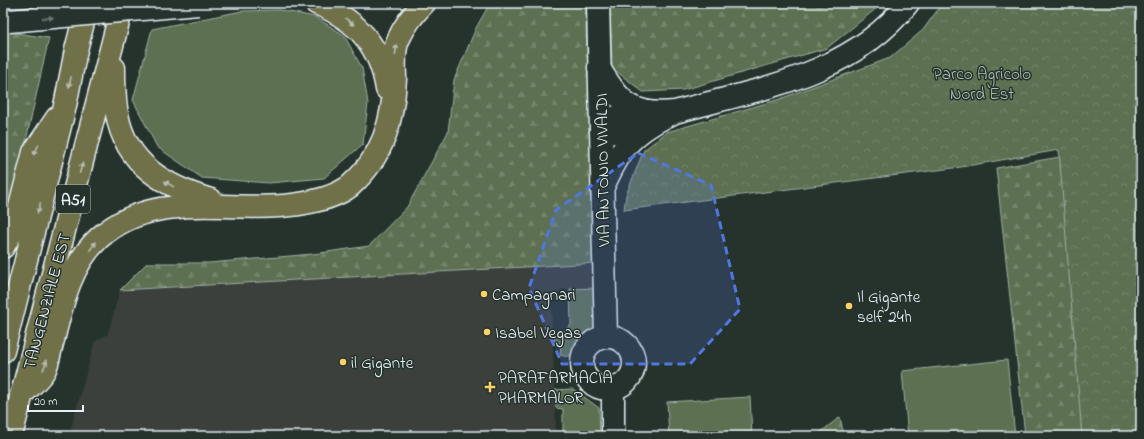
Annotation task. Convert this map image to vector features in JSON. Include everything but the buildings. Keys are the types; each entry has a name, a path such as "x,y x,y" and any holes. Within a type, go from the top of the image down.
{"highway":[{"path":"76,50 78,3"},
{"name":"TANGENZIALE EST","path":"3,351 65,106 76,50 88,3"},
{"name":"TANGENZIALE EST","path":"11,436 123,3"},
{"path":"316,3 348,19 372,46 378,56 385,80 391,116"},
{"path":"21,395 45,369 66,290 80,262 98,239 120,224 141,214 180,207 232,205 264,208 282,207 319,201 337,194 348,187 377,155 391,116 394,95 395,56 398,40 414,14 424,3"},
{"path":"114,42 117,114 120,127 130,148 146,167 172,186 186,192 232,205"},
{"path":"3,247 15,226 34,152 65,106"}],"main road":[{"path":"6,22 200,3"},
{"name":"VIA ANTONIO VIVALDI","path":"598,3 606,337"},
{"path":"602,189 614,163 634,135 656,121 675,112 804,76 836,62 857,50 875,36 908,3"},
{"path":"599,68 612,90 627,104 644,111 662,113 675,112"},
{"path":"634,135 601,130 608,121 615,116 644,111"},
{"path":"606,337 622,340 629,346 635,362 631,376 620,387 613,389 604,389 588,381 582,364 583,356 591,343 606,337"},
{"path":"613,389 613,436"}],"highlighted area":[{"path":"638,153 711,185 740,309 690,364 562,364 529,288 556,210"}],"shaded area":[{"name":"il Gigante","path":"596,263 596,288 562,289 551,298 556,436 69,436 95,341 108,334 120,290"}],"green space":[{"path":"490,3 585,3 596,263 120,290 147,263 209,263 313,254 369,246 407,207 448,132 454,80 476,28"},
{"path":"610,3 883,3 827,48 683,90 643,92 612,68"},
{"name":"Parco Agricolo Nord Est","path":"940,3 1141,3 1141,436 1082,436 1059,150 961,167 624,210 626,195 644,150 667,132 777,100 890,58 923,30 939,8"},
{"path":"280,10 315,17 344,35 362,68 368,103 363,144 324,178 269,183 202,178 157,147 133,100 152,29 242,11"},
{"path":"3,31 49,38 8,221 3,229"},
{"path":"1141,143 1141,436 1025,436 996,168"},
{"path":"596,288 596,332 590,335 571,355 560,355 561,343 553,340 571,325 570,289"},
{"path":"1007,360 1015,436 908,436 902,371"},
{"path":"573,389 599,408 600,436 563,436 563,409 556,408 555,390"},
{"path":"750,397 752,436 669,436 667,402"},
{"path":"840,417 844,436 816,436 817,435"}],"place":[{"name":"Campagnari","path":"484,294"},
{"name":"Il Gigante self 24h","path":"849,306"},
{"name":"Isabel Vegas","path":"487,332"},
{"name":"il Gigante","path":"343,362"},
{"name":"PARAFARMACIA PHARMALOR","path":"490,387"}]}
